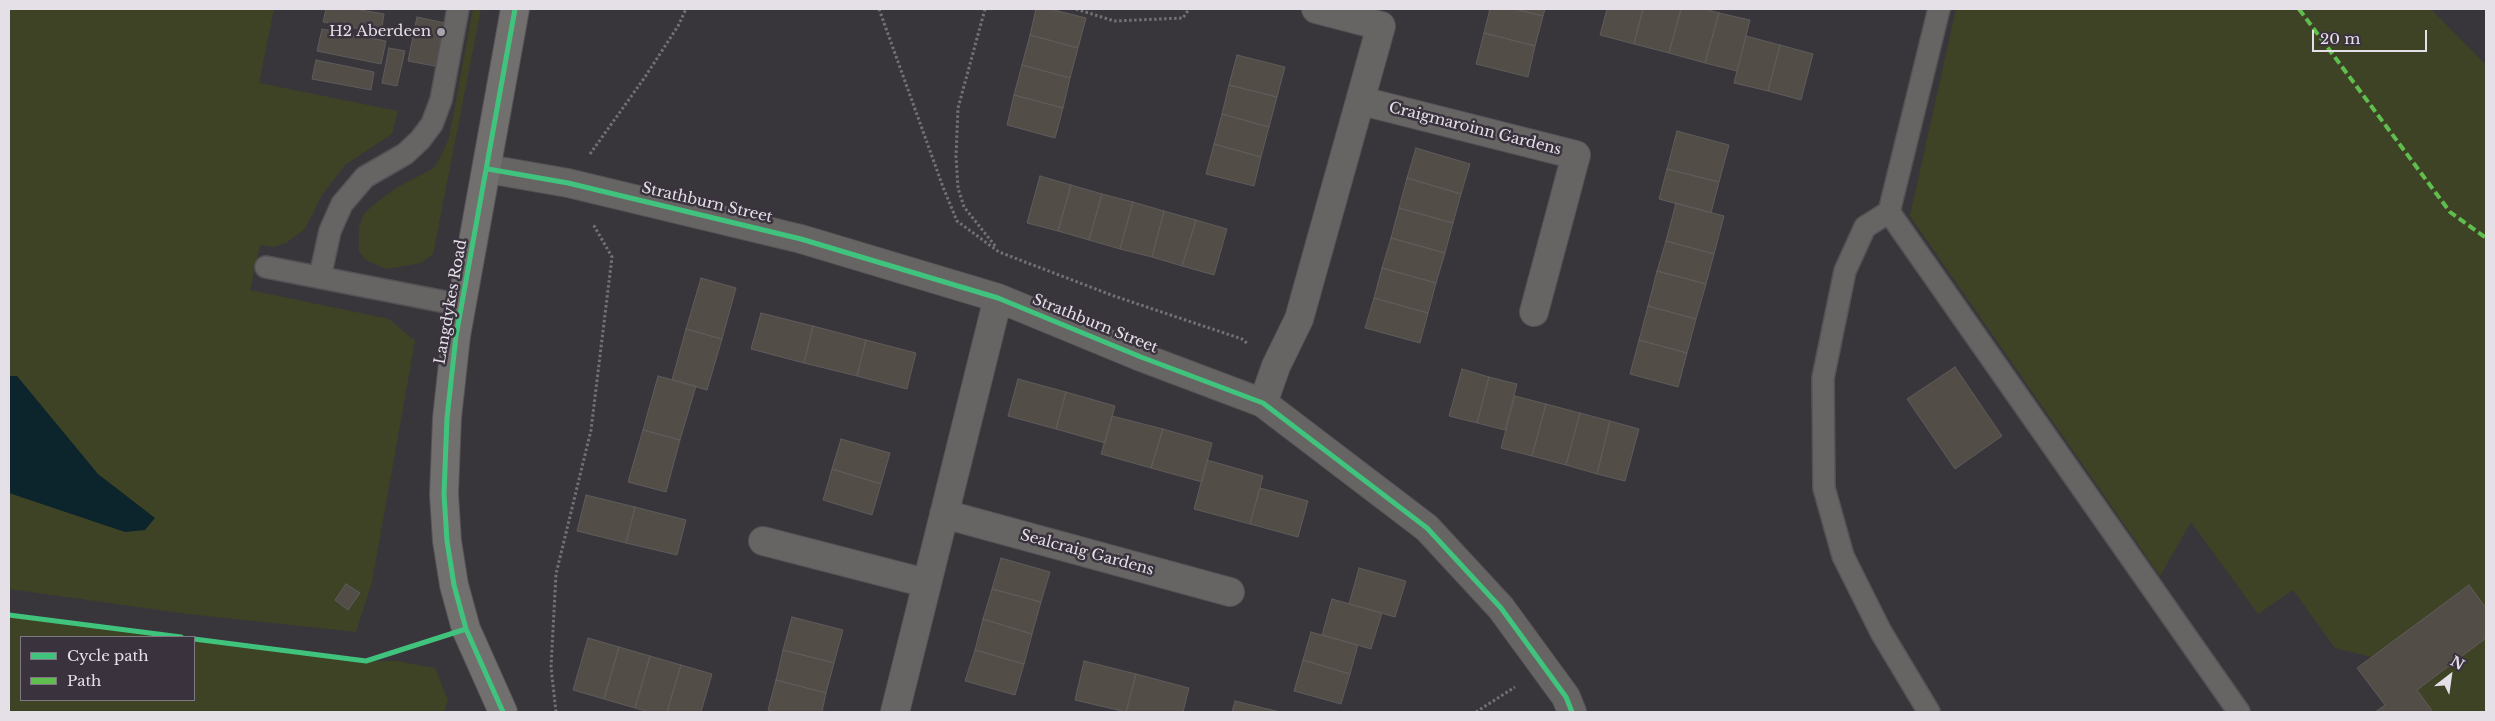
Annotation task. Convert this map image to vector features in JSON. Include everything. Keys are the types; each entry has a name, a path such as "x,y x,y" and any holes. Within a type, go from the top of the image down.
{"street":[{"name":"Langdykes Road","path":"503,712 466,628 454,584 447,541 444,494 447,418 461,305 488,169 515,9"},
{"path":"1263,403 1276,366 1299,319 1362,101 1381,26 1316,9"},
{"name":"Craigmaroinn Gardens","path":"1362,101 1576,155 1534,312"},
{"name":"Strathburn Street","path":"488,169 568,183 801,239 998,298 1141,357 1263,403 1428,528 1501,608 1566,697 1572,712"},
{"path":"895,712 998,298"},
{"name":"Sealcraig Gardens","path":"944,514 1230,592"},
{"path":"764,541 926,583"}],"lane":[{"path":"320,278 330,231 347,196 365,177 405,154 420,140 432,124 441,100 458,9"},
{"path":"1929,712 1881,632 1843,556 1824,488 1823,378 1845,272 1865,227 1889,212 1939,9"},
{"path":"1889,212 2239,712"},
{"path":"266,267 461,305"}],"path":[{"path":"556,712 551,667 556,574 591,430 612,257 568,183 645,77 678,26 686,9"},
{"path":"879,9 942,187 957,221 999,252 1114,296 1242,339 1276,366"},
{"path":"985,9 958,108 957,180 964,207 999,252"},
{"path":"1076,9 1114,21 1183,18 1189,9"},
{"path":"1476,712 1545,668"}],"green space":[{"path":"9,9 274,9 259,83 398,111 392,134 345,165 322,195 305,229 286,243 273,247 260,245 250,290 389,319 415,341 372,582 356,632 188,614 9,589"},
{"path":"473,9 481,9 433,254 421,263 386,269 366,260 359,252 359,227 364,214 372,206 396,188 434,168 443,152 449,138"},
{"path":"1956,9 2431,9 2486,65 2486,608 2469,586 2372,657 2335,648 2293,590 2258,614 2191,522 2160,576 1910,216"},
{"path":"9,617 166,636 20,636 20,701 195,701 195,640 366,661 397,661 435,668 448,700 444,712 9,712"},
{"path":"2486,638 2486,712 2433,712 2417,690"}],"water":[{"path":"9,376 17,376 98,474 155,518 145,530 125,532 9,493"}],"building":[{"path":"326,9 355,9 384,14 381,33 323,22"},
{"path":"1036,9 1050,9 1086,18 1078,48 1030,35"},
{"path":"1490,9 1515,9 1543,16 1535,46 1484,33"},
{"path":"1515,9 1545,9 1543,16"},
{"path":"1607,9 1643,9 1634,44 1600,35"},
{"path":"1643,9 1681,9 1669,53 1634,44"},
{"path":"1681,9 1705,9 1719,13 1705,63 1669,53"},
{"path":"1719,13 1750,20 1737,71 1705,63"},
{"path":"417,17 459,26 451,69 408,61"},
{"path":"322,29 386,41 381,64 317,51"},
{"path":"1484,33 1535,46 1528,77 1476,64"},
{"path":"1030,35 1078,48 1070,78 1022,65"},
{"path":"1746,36 1780,45 1768,91 1734,83"},
{"path":"1780,45 1813,54 1801,100 1768,91"},
{"path":"389,48 405,51 397,86 382,83"},
{"path":"1237,55 1285,67 1277,97 1229,85"},
{"path":"316,60 374,72 371,90 312,79"},
{"path":"1022,65 1070,78 1063,108 1014,95"},
{"path":"1229,85 1277,97 1269,127 1222,114"},
{"path":"1014,95 1063,108 1055,138 1007,125"},
{"path":"1222,114 1269,127 1261,157 1214,144"},
{"path":"1677,131 1729,145 1719,182 1667,169"},
{"path":"1214,144 1261,157 1254,186 1206,174"},
{"path":"1416,148 1470,164 1461,194 1407,178"},
{"path":"1667,169 1719,182 1711,213 1659,199"},
{"path":"1040,176 1071,185 1058,231 1027,223"},
{"path":"1407,178 1461,194 1453,223 1399,208"},
{"path":"1071,185 1102,194 1089,240 1058,231"},
{"path":"1102,194 1133,202 1120,249 1089,240"},
{"path":"1133,202 1164,211 1152,257 1120,249"},
{"path":"1676,203 1724,216 1714,254 1666,241"},
{"path":"1399,208 1453,223 1445,253 1391,238"},
{"path":"1164,211 1196,220 1182,266 1152,257"},
{"path":"1196,220 1227,229 1214,275 1182,266"},
{"path":"1391,238 1445,253 1436,283 1382,268"},
{"path":"1666,241 1714,254 1706,284 1657,271"},
{"path":"1382,268 1436,283 1428,313 1374,298"},
{"path":"1657,271 1706,284 1696,319 1648,306"},
{"path":"701,278 736,288 722,339 686,329"},
{"path":"1374,298 1428,313 1420,343 1365,328"},
{"path":"1648,306 1696,319 1687,353 1639,340"},
{"path":"761,313 813,326 804,363 751,349"},
{"path":"813,326 866,340 857,376 804,363"},
{"path":"686,329 722,339 707,390 672,380"},
{"path":"866,340 916,353 907,389 857,376"},
{"path":"1639,340 1687,353 1678,387 1630,374"},
{"path":"1955,367 2002,436 1955,469 1907,399"},
{"path":"1462,369 1489,377 1477,423 1449,416"},
{"path":"658,376 696,386 680,440 643,430"},
{"path":"1489,377 1517,384 1505,430 1477,423"},
{"path":"1018,379 1066,392 1056,429 1008,416"},
{"path":"1066,392 1115,406 1105,443 1056,429"},
{"path":"1515,396 1546,404 1532,456 1501,448"},
{"path":"1546,404 1580,413 1566,465 1532,456"},
{"path":"1580,413 1610,421 1597,474 1566,465"},
{"path":"1112,416 1163,429 1151,468 1101,454"},
{"path":"1610,421 1639,429 1625,481 1597,474"},
{"path":"1163,429 1212,443 1202,482 1151,468"},
{"path":"643,430 680,440 666,492 628,482"},
{"path":"841,439 890,453 881,484 832,469"},
{"path":"1207,460 1263,476 1250,524 1194,509"},
{"path":"832,469 881,484 872,515 823,500"},
{"path":"1260,488 1308,501 1298,537 1250,524"},
{"path":"586,495 635,507 626,543 577,531"},
{"path":"635,507 686,520 677,555 626,543"},
{"path":"1001,558 1050,572 1041,602 992,589"},
{"path":"1359,568 1406,581 1395,617 1349,604"},
{"path":"346,584 360,593 348,610 335,600"},
{"path":"2469,585 2486,608 2486,638 2417,690 2433,712 2375,712 2385,705 2357,668"},
{"path":"992,589 1041,602 1032,634 983,619"},
{"path":"1332,599 1382,613 1371,649 1322,635"},
{"path":"792,617 843,630 834,663 783,650"},
{"path":"983,619 1032,634 1024,664 975,650"},
{"path":"1311,632 1358,645 1350,674 1303,660"},
{"path":"588,638 619,647 604,699 573,690"},
{"path":"619,647 650,656 635,708 604,699"},
{"path":"783,650 834,663 826,693 776,680"},
{"path":"975,650 1024,664 1015,695 965,681"},
{"path":"650,656 681,665 667,712 649,712 635,708"},
{"path":"1303,660 1350,674 1341,704 1294,691"},
{"path":"1084,661 1136,674 1126,712 1075,700"},
{"path":"681,665 712,674 701,712 667,712"},
{"path":"1136,674 1189,688 1183,712 1126,712"},
{"path":"776,680 826,693 822,712 777,712 768,710"},
{"path":"1235,701 1280,712 1232,712"}],"marked path":[{"path":"2299,9 2450,212 2486,238"}],"cycle path":[{"path":"503,712 466,629 454,585 447,541 444,494 447,418 456,336 515,9"},
{"path":"488,169 568,183 801,239 998,298 1141,357 1263,403 1427,528 1501,608 1566,697 1572,712"},
{"path":"9,615 173,636"},
{"path":"195,639 366,661 466,629"}],"place":[{"name":"H2 Aberdeen","path":"441,32"}]}
